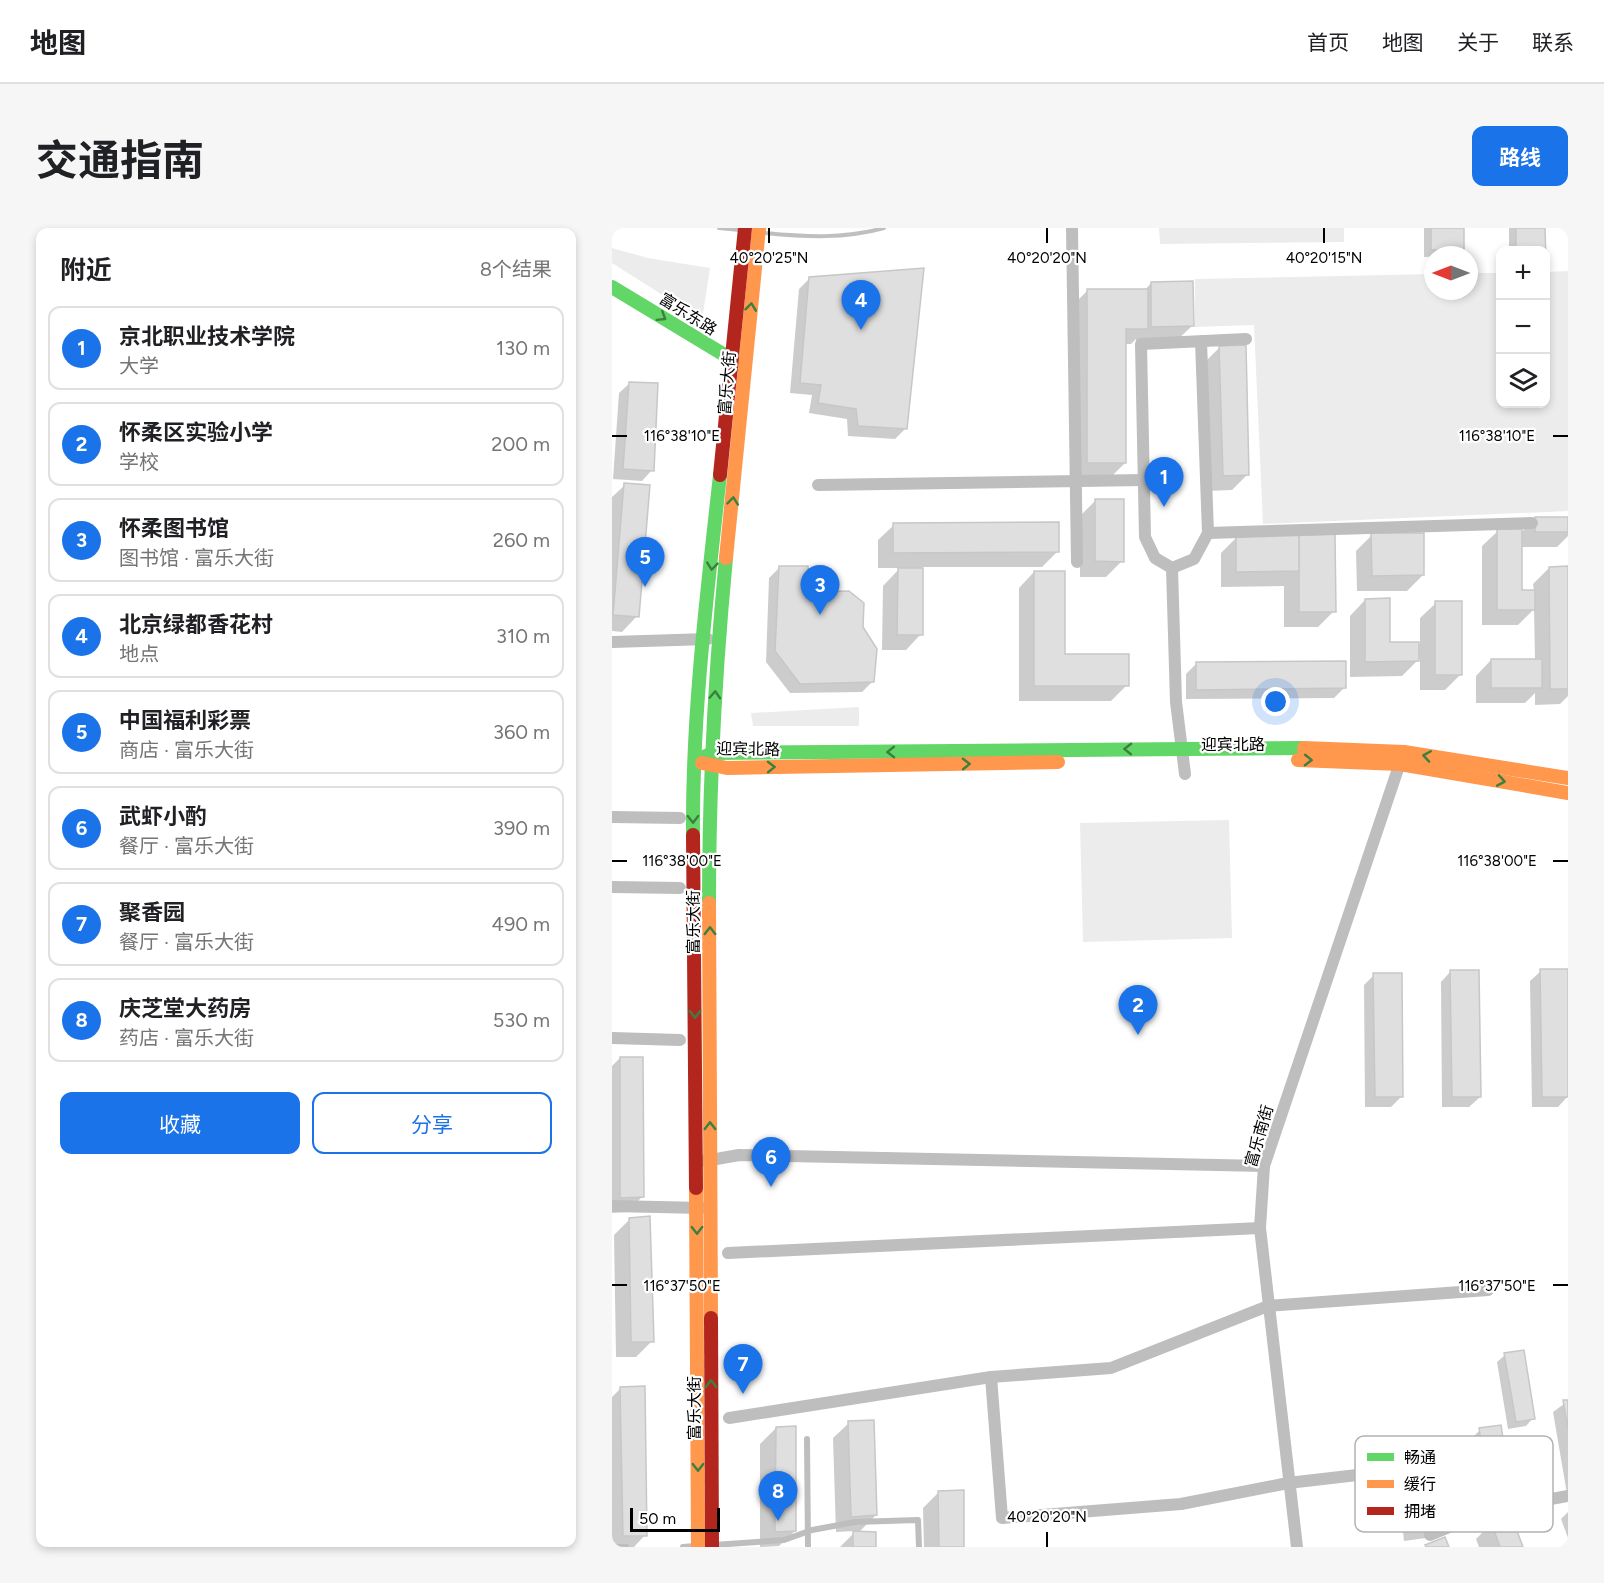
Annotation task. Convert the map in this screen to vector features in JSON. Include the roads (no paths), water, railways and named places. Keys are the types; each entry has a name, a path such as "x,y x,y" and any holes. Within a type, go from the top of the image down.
{"main road":[{"name":"富乐大街","path":"703,1161 694,761 745,228"},
{"name":"富乐大街","path":"698,1546 710,803 718,640 747,368 759,228"},
{"name":"富乐东路","path":"612,287 747,368"},
{"name":"迎宾北路","path":"694,761 1183,761 1346,748 1568,793"},
{"name":"迎宾北路","path":"1402,758 1568,778"},
{"name":"富乐大街","path":"703,1208 712,1546"}],"street":[{"path":"1072,228 1077,562"},
{"path":"1172,568 1155,558 1145,537 1142,344 1246,339"},
{"path":"1172,568 1194,559 1208,533 1201,341"},
{"path":"818,484 1144,480"},
{"path":"1208,533 1532,523"},
{"path":"1172,568 1176,702 1183,761"},
{"path":"612,642 718,640"},
{"name":"富乐南街","path":"1297,1547 1260,1227 1264,1166 1402,758"},
{"path":"612,818 680,818"},
{"path":"612,887 680,888"},
{"path":"612,1038 681,1040"},
{"path":"703,1161 739,1155 1264,1166"},
{"path":"612,1206 703,1208"},
{"path":"728,1253 1260,1227"},
{"path":"729,1418 992,1377 1111,1368 1268,1306 1488,1290"},
{"path":"992,1377 1002,1518 1181,1504 1288,1483 1355,1475"},
{"path":"1553,1499 1568,1496"},
{"path":"1430,1534 1435,1532"}],"lane":[{"path":"807,1439 808,1547"},
{"path":"683,1547 784,1540 807,1532 855,1522 918,1520 919,1547"},
{"path":"612,1547 626,1547"}],"waterway":[{"path":"719,228 740,230"},
{"path":"765,233 825,236 869,232 884,228"}],"place":[{"name":"北京绿都香花村","path":"861,330"},
{"name":"京北职业技术学院","path":"1164,507"},
{"name":"中国福利彩票","path":"645,587"},
{"name":"怀柔图书馆","path":"820,615"},
{"name":"怀柔区实验小学","path":"1138,1035"},
{"name":"武虾小酌","path":"771,1187"},
{"name":"聚香园","path":"743,1394"},
{"name":"庆芝堂大药房","path":"778,1521"}]}
